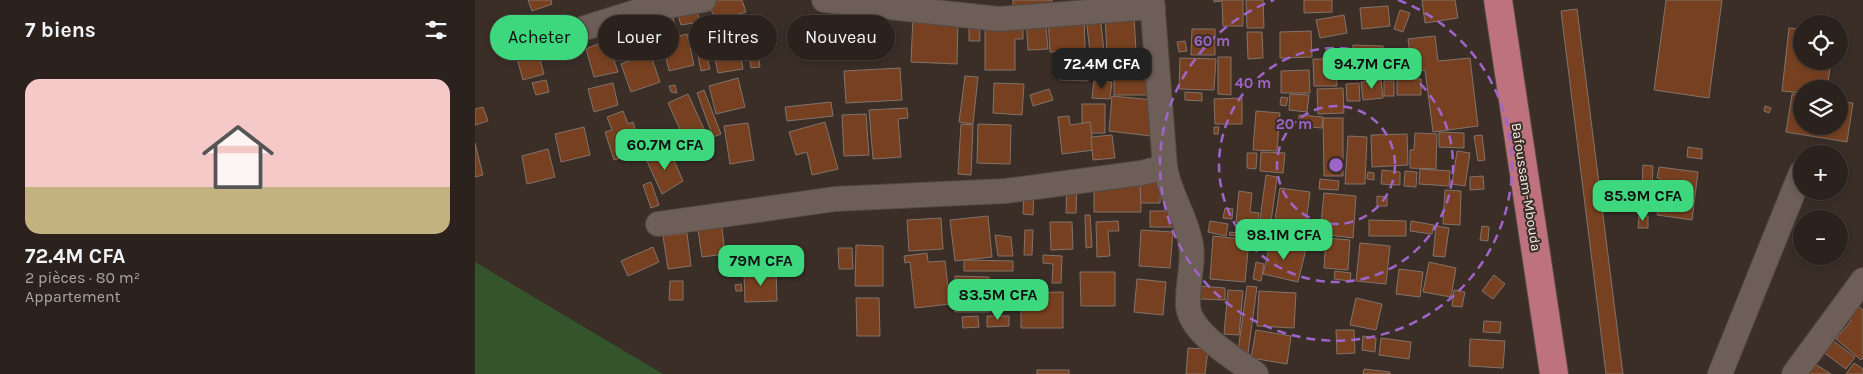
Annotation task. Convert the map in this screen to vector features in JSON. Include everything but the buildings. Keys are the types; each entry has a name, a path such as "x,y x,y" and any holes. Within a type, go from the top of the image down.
{"highway":[{"name":"Bafoussam-Mbouda","path":"1498,0 1554,374"}],"street":[{"path":"588,27 639,11 704,0"},
{"path":"825,0 999,18 1153,3 1165,167 1167,180 1189,236 1192,258 1188,306 1193,321 1203,335 1256,374"},
{"path":"658,224 835,199 1005,191 1141,174 1165,167"},
{"path":"1720,374 1793,193"},
{"path":"1797,373 1863,280"}],"green space":[{"path":"475,262 663,374 475,374"}]}
